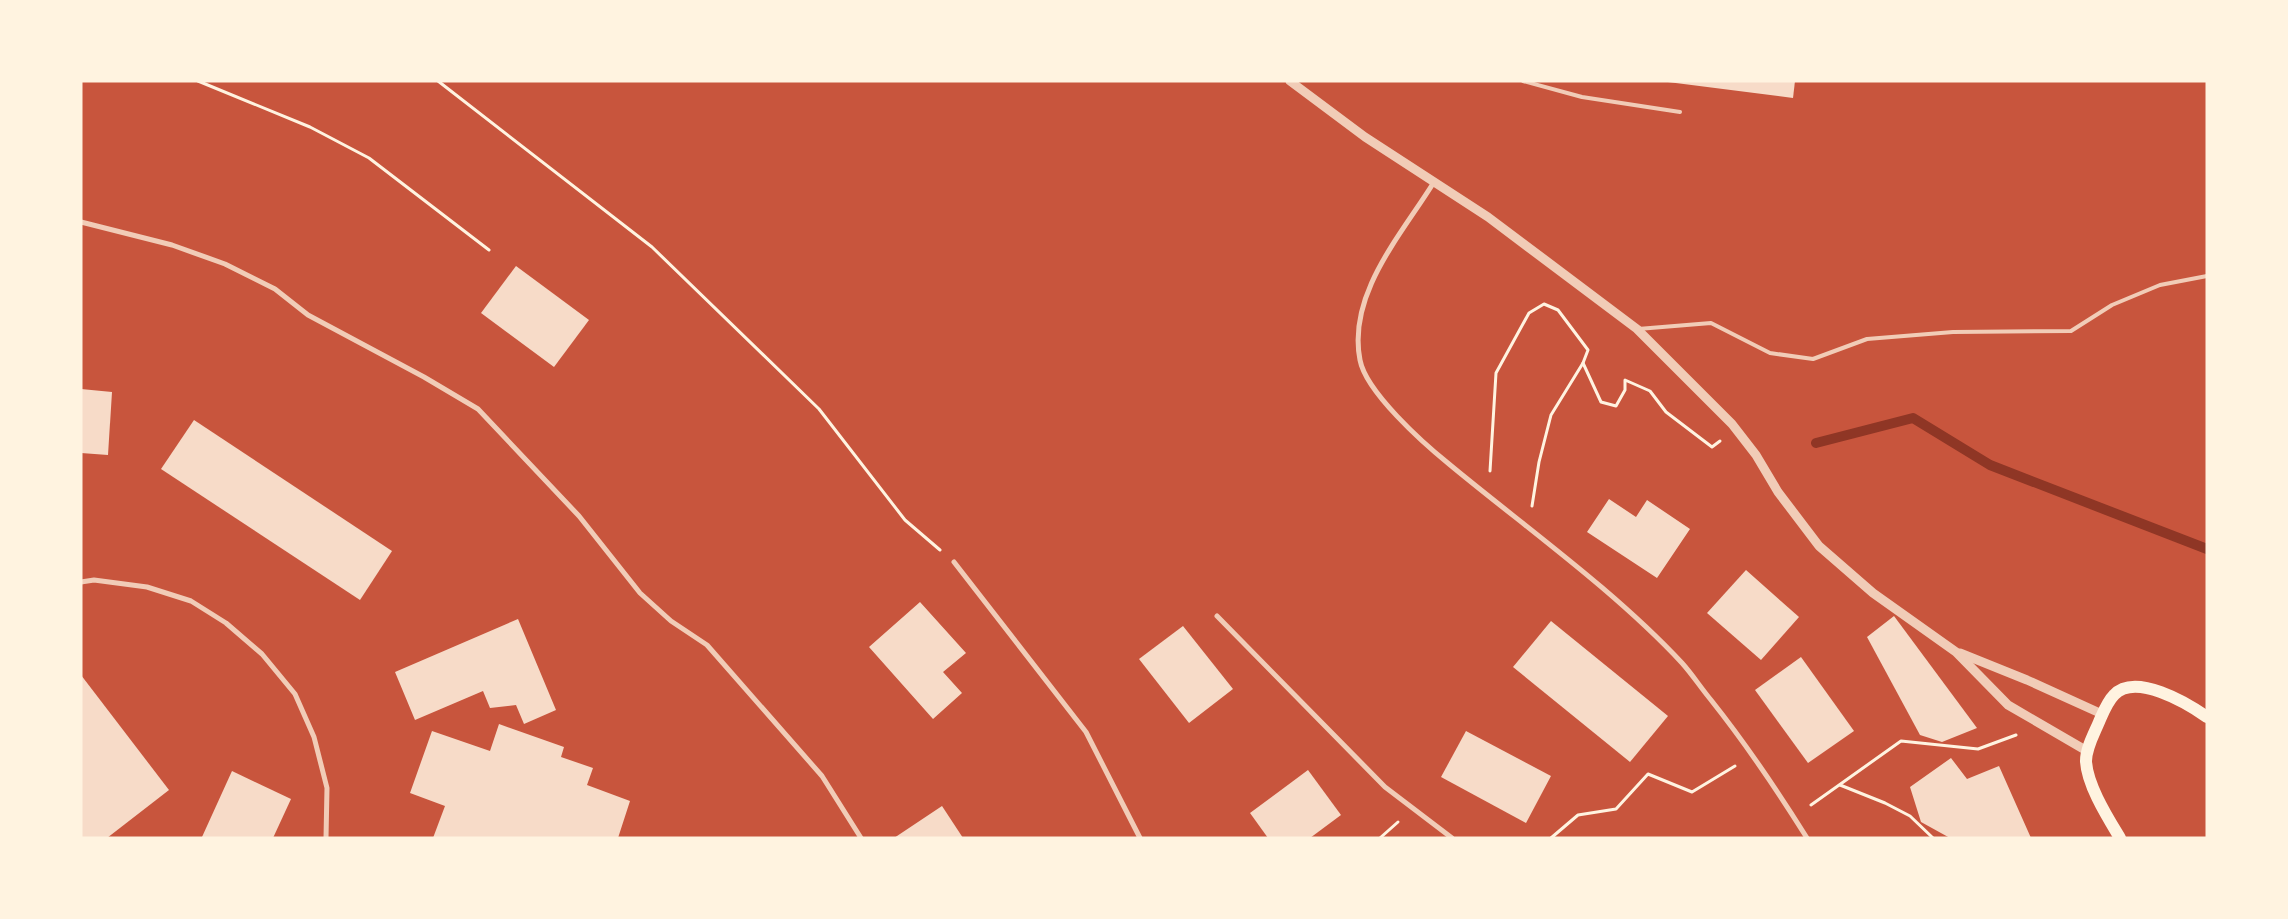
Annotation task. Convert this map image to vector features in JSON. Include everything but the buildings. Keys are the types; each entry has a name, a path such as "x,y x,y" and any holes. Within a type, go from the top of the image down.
{"main road":[{"path":"2120,838 2107,816 2088,771 2087,751 2102,714 2114,695 2122,689 2136,686 2183,701 2207,717"}],"street":[{"path":"1290,81 1365,137 1488,217 1637,329 1735,429 1756,455 1778,492 1819,546 1873,593 1956,652 2008,705 2087,751"},
{"path":"1434,181 1378,270 1364,300 1358,331 1360,362 1382,400 1436,453 1605,591 1682,663 1753,755 1807,838"},
{"path":"81,222 172,245 225,264 275,289 308,315 424,377 478,409 573,509 640,592 671,622 707,645 822,776 861,838"},
{"path":"954,562 1086,732 1140,838"},
{"path":"81,582 94,580 147,587 191,601 226,623 262,654 295,694 314,737 327,788 326,838"},
{"path":"1217,616 1385,787 1452,838"},
{"path":"1956,652 2027,680 2102,714"}],"lane":[{"path":"1523,81 1582,97 1680,112"},
{"path":"1637,329 1711,323 1770,353 1813,359 1867,339 1953,332 2071,331 2112,305 2160,285 2207,276"}],"path":[{"path":"198,81 310,127 369,158 490,250"},
{"path":"438,81 652,247 819,409 905,520 954,562"},
{"path":"1489,496 1496,373 1529,313 1544,304 1558,310 1588,350 1583,363 1551,416 1539,462 1528,528"},
{"path":"1583,363 1601,402 1616,406 1625,390 1625,380 1650,390 1666,412 1712,447 1735,429"},
{"path":"1794,817 1901,741 1978,749 2040,725"},
{"path":"1550,838 1578,815 1616,809 1648,774 1692,792 1753,755"},
{"path":"1840,785 1885,803 1910,816 1933,838"}],"waterway":[{"path":"1816,443 1913,418 1990,465 2207,549"}]}
